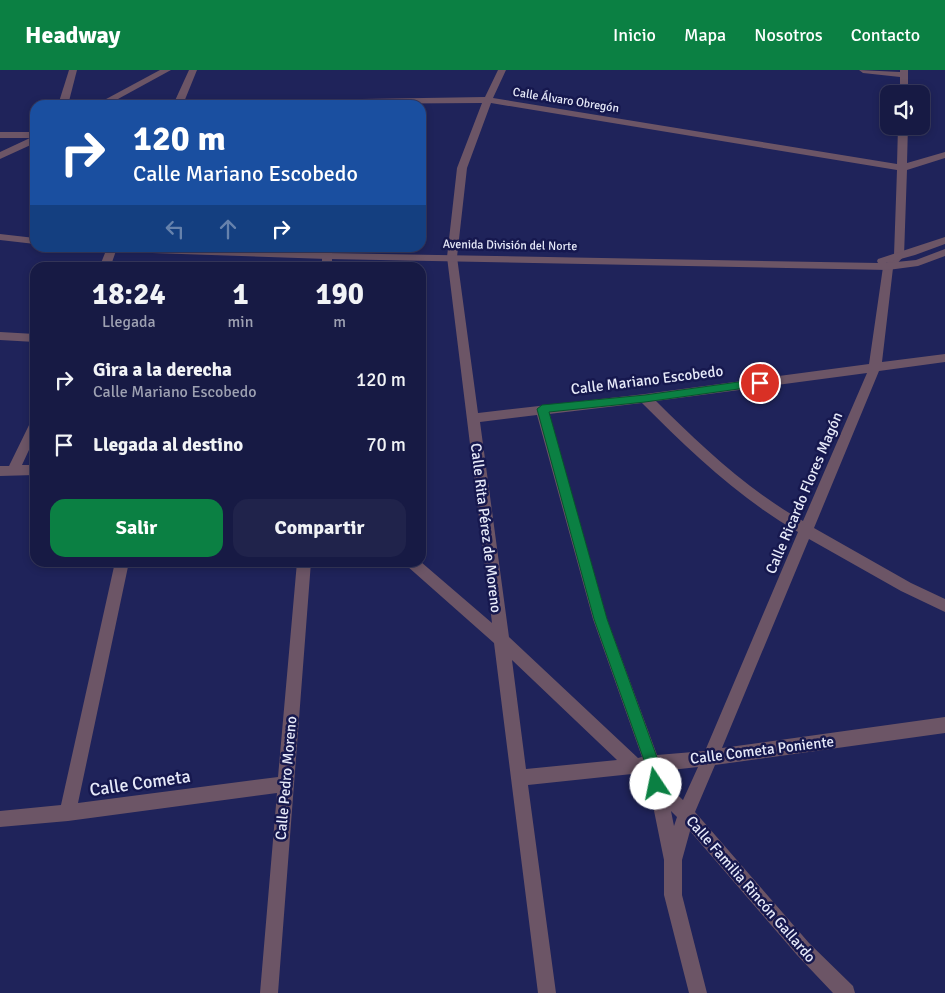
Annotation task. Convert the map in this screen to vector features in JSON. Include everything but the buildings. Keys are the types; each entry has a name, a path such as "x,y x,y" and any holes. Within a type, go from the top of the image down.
{"street":[{"path":"64,100 73,70"},
{"path":"110,100 167,70"},
{"path":"180,100 193,70"},
{"name":"Calle Rita Pérez de Moreno","path":"502,70 488,100 462,168 452,257 547,993"},
{"path":"863,70 904,73"},
{"name":"Calle Álvaro Obregón","path":"426,101 488,100 902,168 945,155"},
{"path":"0,135 30,135"},
{"path":"888,267 899,256 903,135"},
{"path":"0,156 30,141"},
{"path":"0,237 30,240"},
{"name":"Avenida División del Norte","path":"864,266 945,240"},
{"name":"Avenida División del Norte","path":"327,252 452,257 888,267 918,263 945,252"},
{"name":"Calle Ricardo Flores Magón","path":"673,860 686,814 875,367 888,267"},
{"path":"0,336 30,338"},
{"name":"Calle Mariano Escobedo","path":"472,418 645,398 945,358"},
{"path":"645,398 680,434 771,510 906,587 945,606"},
{"path":"542,409 600,619 652,763 673,860 673,895 698,993"},
{"path":"6,471 30,432"},
{"path":"6,471 30,470"},
{"path":"68,813 121,567"},
{"name":"Calle Pedro Moreno","path":"269,993 304,567"},
{"name":"Calle Familia Rincón Gallardo","path":"418,567 500,639 633,766 656,784 686,814 803,949 846,993"},
{"name":"Calle Cometa Poniente","path":"518,778 709,758 945,725"},
{"name":"Calle Cometa","path":"0,819 68,813 286,784"}],"route":[{"path":"656,784 652,763 600,619 542,409 760,383"}]}
